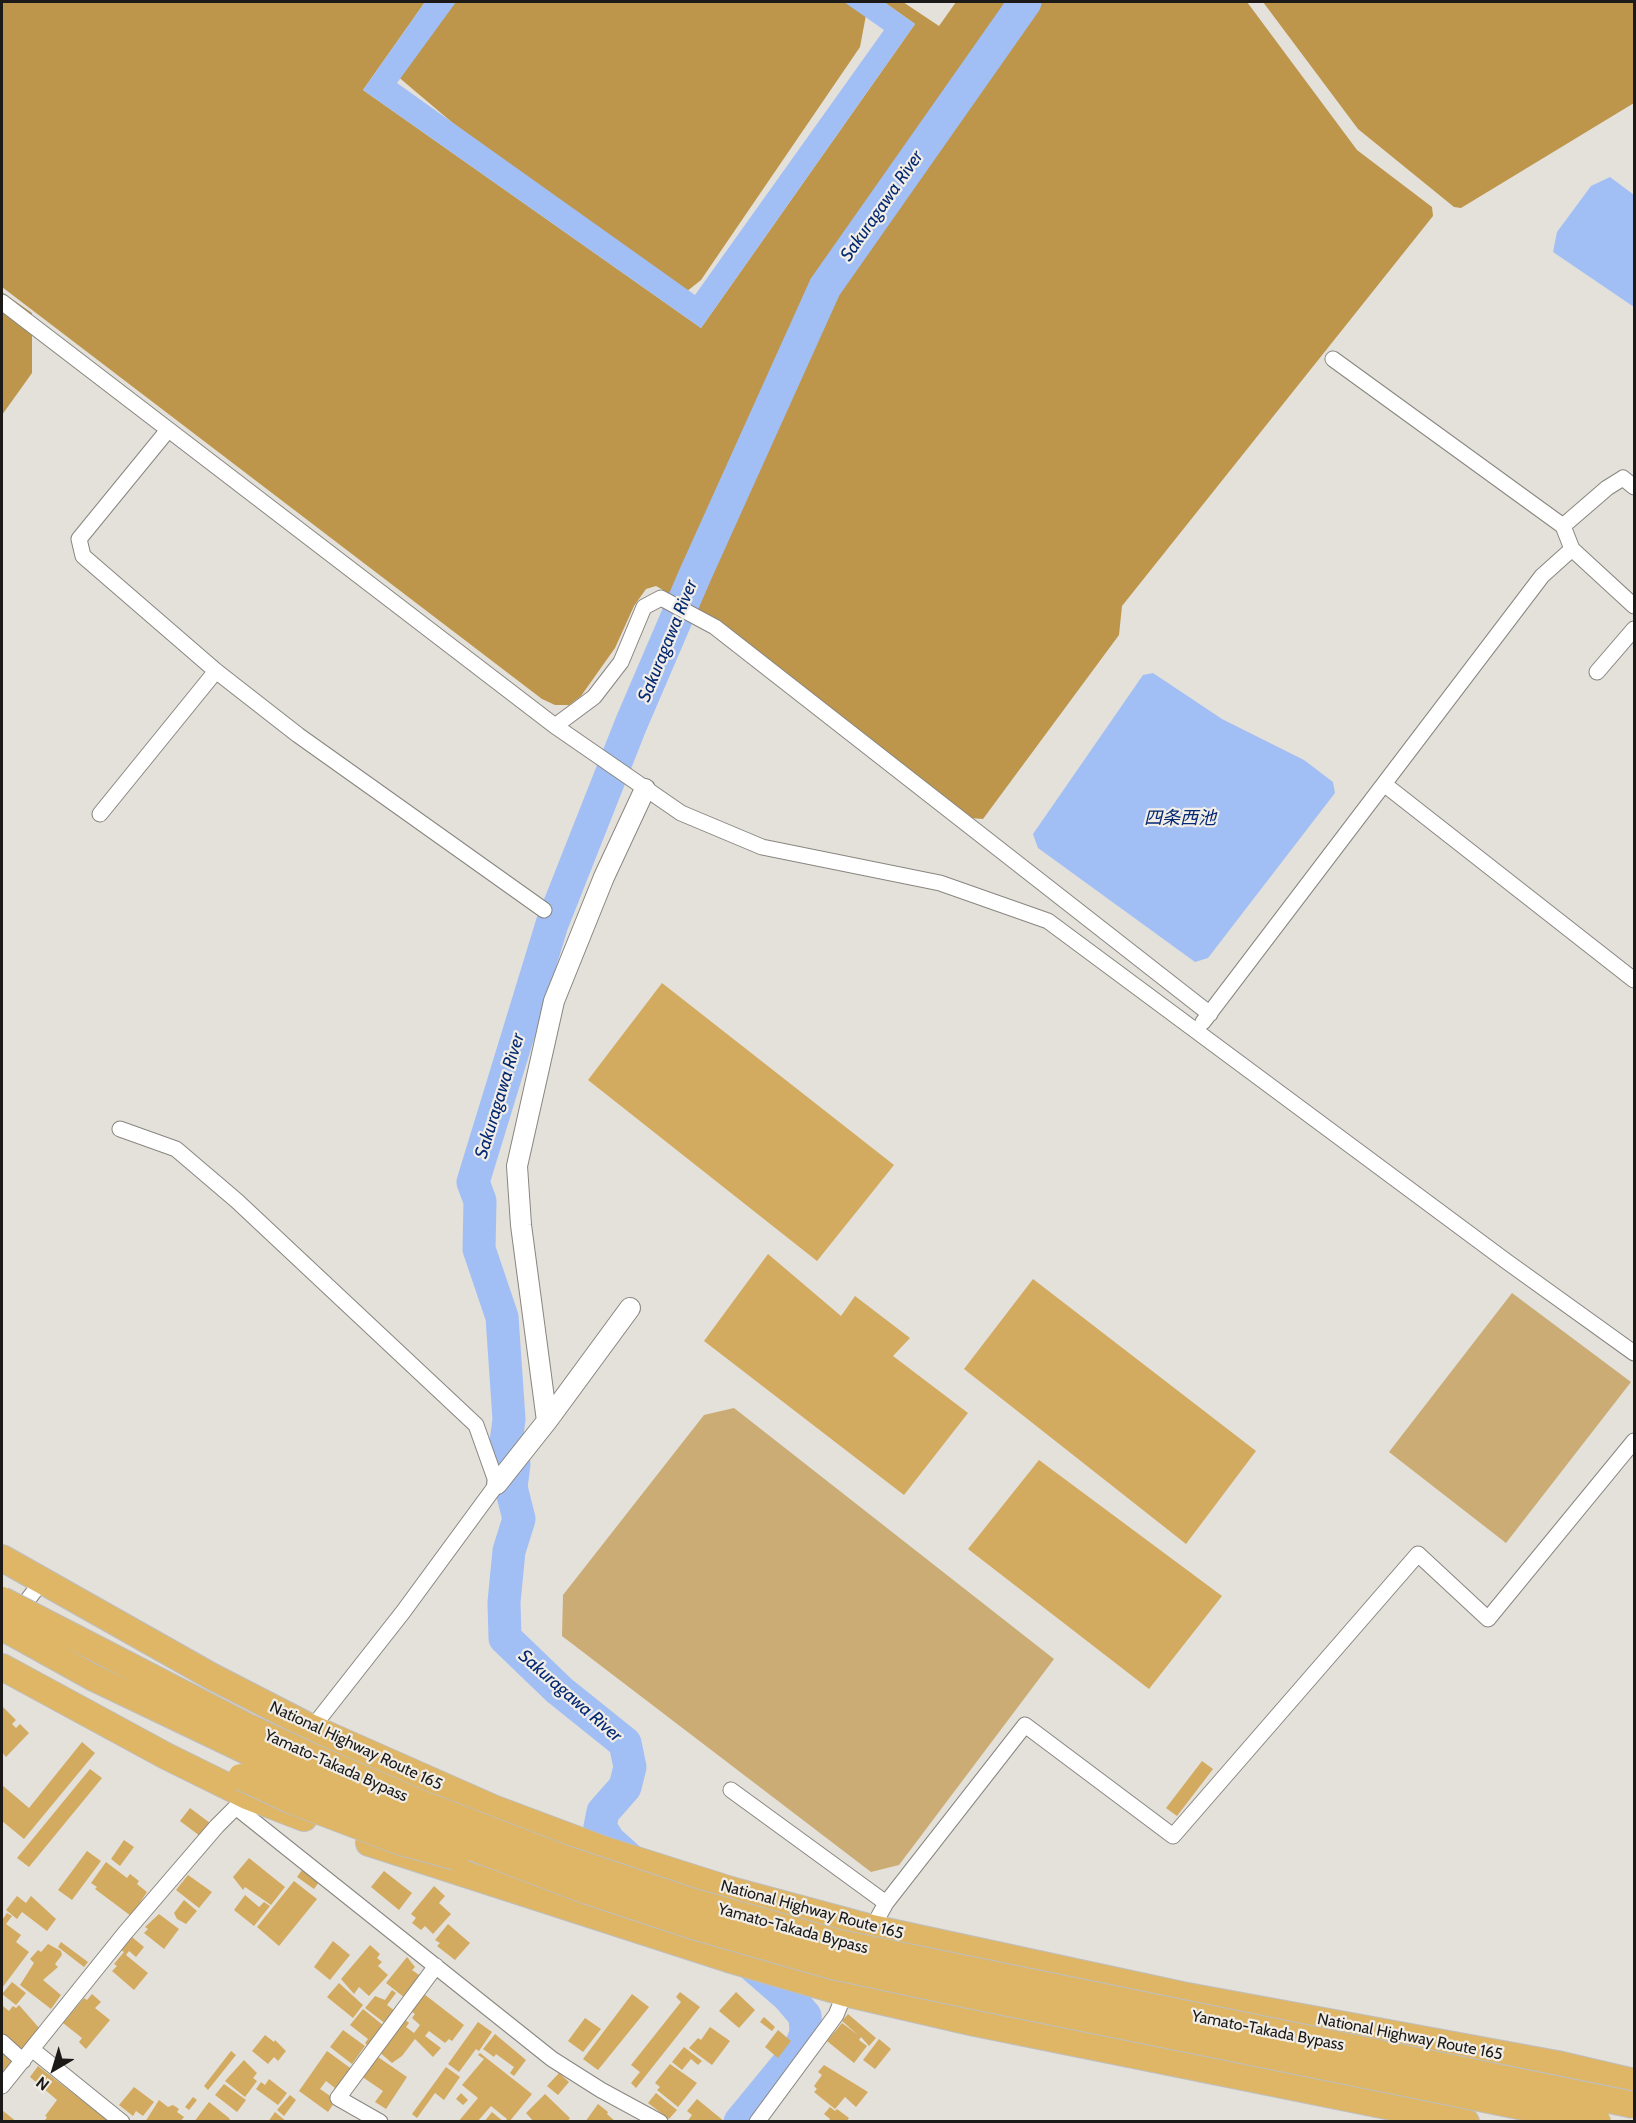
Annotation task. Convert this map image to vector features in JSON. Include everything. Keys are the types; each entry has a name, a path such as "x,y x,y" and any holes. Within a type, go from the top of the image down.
{"highway":[{"name":"National Highway Route 165","path":"2,1558 212,1676 312,1728 493,1808 605,1850 731,1890 872,1928 1182,1995 1557,2064 1635,2082"},
{"path":"2,1581 96,1634 246,1726"},
{"name":"Yamato-Takada Bypass","path":"2,1600 246,1726 420,1803 563,1858 694,1902 839,1944 1635,2105"},
{"name":"Yamato-Takada Bypass","path":"2,1627 102,1682 303,1778 411,1824 587,1891 693,1926 832,1966 1598,2121"},
{"path":"2,1650 193,1754 290,1800 401,1842 587,1891"},
{"path":"2,1667 166,1756 242,1802 403,1856 728,1959 845,1993 975,2023 1466,2121"}],"street":[{"path":"2,302 555,726 681,813 762,847 940,883 1048,921 1506,1261 1635,1353"},
{"path":"1334,359 1563,526 1572,549 1635,606"},
{"path":"168,430 79,539 83,556 216,671 298,735 544,910"},
{"path":"1563,526 1607,488 1623,478 1635,487"},
{"path":"1197,1030 1542,576 1572,549"},
{"path":"555,726 594,697 621,662 644,607 661,598 715,627 1210,1014"},
{"path":"1597,672 1635,629"},
{"path":"100,814 216,671"},
{"path":"1384,784 1635,980"},
{"path":"547,1421 521,1225 517,1167 554,1001 604,877 645,789"},
{"path":"120,1129 176,1149 237,1201 476,1425 497,1484"},
{"path":"2,2086 125,1933 217,1827 312,1728 547,1421 630,1308"},
{"path":"757,2121 836,2015 872,1928 886,1903 1025,1725 1173,1836 1418,1554 1488,1619 1635,1441"},
{"path":"2,1634 42,1581"},
{"path":"731,1790 886,1903"},
{"path":"242,1802 435,1966 552,2059 651,2119"},
{"path":"380,2121 338,2098 435,1966"},
{"path":"2,2042 28,2056 122,2121"}],"shaded area":[{"path":"2,2 425,2 363,90 701,328 915,24 884,2 903,2 939,26 956,2 1247,2 1357,150 1432,207 1433,216 1122,606 1119,635 983,819 971,818 717,620 656,586 646,589 634,606 615,648 581,696 569,705 555,705 542,699 2,287"},
{"path":"450,2 848,2 866,15 860,47 701,280 686,292 454,124 396,75"},
{"path":"1263,2 1634,2 1634,103 1461,208 1454,207 1358,129"},
{"path":"2,292 32,313 32,373 2,415"},
{"path":"1512,1293 1631,1382 1506,1543 1389,1452"},
{"path":"734,1408 1054,1659 899,1865 871,1872 562,1636 563,1595 704,1415"}],"water":[{"path":"425,2 456,2 397,83 695,295 884,30 844,2 884,2 915,24 701,328 363,90"},
{"path":"1610,177 1634,195 1634,307 1553,252 1557,232 1591,186"},
{"name":"四条西池","path":"1153,673 1222,719 1304,760 1333,782 1335,793 1208,958 1195,962 1038,848 1033,834 1143,675"}],"building":[{"path":"662,983 894,1165 817,1261 588,1080"},
{"path":"768,1254 841,1316 855,1296 910,1338 893,1356 968,1413 904,1495 704,1341"},
{"path":"1033,1279 1256,1451 1186,1544 964,1369"},
{"path":"1039,1460 1222,1596 1149,1689 968,1549"},
{"path":"2,1706 16,1720 12,1724 16,1728 20,1724 29,1733 6,1757 2,1752"},
{"path":"82,1742 95,1753 24,1839 2,1821 2,1785 29,1808"},
{"path":"1202,1761 1213,1769 1177,1816 1166,1808"},
{"path":"90,1769 102,1778 29,1867 17,1858"},
{"path":"190,1808 210,1823 200,1836 180,1821"},
{"path":"124,1840 134,1847 120,1866 111,1859"},
{"path":"87,1851 101,1861 72,1900 58,1890"},
{"path":"249,1858 285,1887 271,1905 245,1887 243,1890 233,1877"},
{"path":"106,1862 127,1878 130,1874 147,1892 131,1916 95,1889 97,1887 91,1883"},
{"path":"302,1870 319,1882 314,1889 297,1877"},
{"path":"384,1871 412,1893 399,1910 371,1887"},
{"path":"188,1875 212,1892 199,1908 176,1890"},
{"path":"294,1881 317,1899 279,1946 257,1927"},
{"path":"434,1886 445,1896 439,1903 451,1914 433,1934 425,1926 421,1930 412,1923 416,1918 411,1914"},
{"path":"245,1895 259,1907 264,1902 270,1906 254,1926 234,1910"},
{"path":"17,1896 26,1903 31,1896 56,1919 47,1931 22,1912 17,1919 6,1910"},
{"path":"184,1900 197,1911 186,1924 177,1919 174,1913"},
{"path":"7,1913 12,1916 6,1924 21,1935 16,1942 29,1952 2,1988 2,1920"},
{"path":"159,1914 179,1929 164,1949 144,1933 148,1929 145,1927"},
{"path":"448,1924 470,1943 455,1960 437,1946 440,1943 435,1940"},
{"path":"132,1937 144,1947 136,1957 129,1951 126,1955 148,1973 134,1990 112,1971 117,1966 114,1964 124,1952 121,1950"},
{"path":"333,1941 350,1955 330,1980 314,1967"},
{"path":"61,1942 88,1962 84,1967 58,1947"},
{"path":"48,1944 61,1951 62,1955 55,1964 58,1967 43,1980 61,1995 51,2009 20,1985 34,1963 30,1959"},
{"path":"370,1945 380,1954 377,1958 382,1962 378,1966 388,1975 369,1996 359,1987 354,1994 341,1979"},
{"path":"407,1957 415,1967 412,1970 422,1977 405,1998 386,1983"},
{"path":"12,1982 26,1993 16,2005 2,1994"},
{"path":"339,1983 363,2005 353,2018 327,1997"},
{"path":"392,1990 396,1993 387,2005 395,2011 386,2024 365,2008 375,1996 385,2000"},
{"path":"680,1992 700,2007 636,2088 631,2083 640,2072 631,2065 681,2002 676,1997"},
{"path":"736,1992 755,2010 739,2028 719,2011"},
{"path":"92,1994 101,2002 95,2008 110,2020 86,2049 79,2042 82,2038 63,2023 84,1998 87,2000"},
{"path":"424,1994 464,2025 452,2041 449,2039 445,2043 429,2031 425,2036 441,2048 433,2057 415,2039 402,2056 392,2063 378,2051 384,2042 387,2045 403,2018 409,2023 406,2027 414,2033 420,2025 412,2018 415,2014 411,2011"},
{"path":"632,1994 649,2007 598,2070 583,2059"},
{"path":"19,2005 40,2029 23,2051 2,2033 3,2006 9,2011 13,2006 16,2008"},
{"path":"363,2009 384,2026 368,2046 365,2043 368,2039 350,2025"},
{"path":"848,2014 876,2038 869,2046 861,2037 859,2040 867,2046 854,2063 827,2041 842,2023 858,2035 842,2021"},
{"path":"764,2017 775,2027 772,2031 760,2022"},
{"path":"585,2018 601,2029 583,2052 568,2041"},
{"path":"478,2022 492,2032 479,2051 476,2049 459,2072 448,2064"},
{"path":"710,2027 730,2041 712,2065 689,2048 698,2038 701,2040"},
{"path":"343,2030 365,2046 352,2064 330,2047"},
{"path":"778,2030 791,2041 778,2058 765,2047"},
{"path":"495,2034 526,2060 514,2076 510,2073 514,2067 496,2054 494,2057 483,2049"},
{"path":"265,2035 274,2042 275,2040 286,2051 278,2061 274,2057 268,2064 252,2051"},
{"path":"879,2039 891,2049 875,2069 863,2060"},
{"path":"684,2047 702,2061 698,2065 691,2059 682,2070 672,2062"},
{"path":"231,2051 236,2055 208,2090 204,2086"},
{"path":"327,2051 353,2070 335,2095 332,2093 335,2088 326,2081 320,2089 336,2100 328,2112 299,2091"},
{"path":"2,2052 12,2061 2,2073"},
{"path":"480,2053 532,2094 509,2122 505,2122 507,2119 491,2106 477,2122 458,2122 478,2098 462,2085 484,2059 478,2055"},
{"path":"375,2055 407,2077 386,2109 375,2102 383,2091 361,2076"},
{"path":"244,2060 257,2073 253,2078 257,2081 245,2097 225,2081"},
{"path":"670,2064 697,2083 678,2107 657,2090 660,2087 655,2083"},
{"path":"824,2065 868,2092 856,2107 845,2097 835,2109 814,2092 817,2089 814,2086 822,2075 818,2072"},
{"path":"38,2066 110,2122 44,2122 47,2117 45,2116 57,2100 30,2077"},
{"path":"446,2067 460,2077 444,2100 435,2093 417,2118 412,2114"},
{"path":"559,2073 569,2082 558,2095 547,2086"},
{"path":"269,2079 287,2093 278,2105 256,2089 261,2082 265,2085"},
{"path":"224,2084 246,2100 237,2112 215,2095"},
{"path":"134,2087 154,2102 143,2116 136,2111 133,2116 119,2105"},
{"path":"461,2093 468,2100 463,2105 456,2099"},
{"path":"656,2093 677,2110 669,2119 648,2103"},
{"path":"545,2094 570,2118 567,2122 534,2122 526,2113"},
{"path":"290,2095 296,2100 284,2116 277,2110"},
{"path":"193,2097 197,2100 189,2110 185,2107"},
{"path":"697,2099 725,2122 687,2122 692,2115 687,2111"},
{"path":"159,2100 168,2107 173,2105 179,2109 177,2112 184,2117 180,2122 145,2122"},
{"path":"209,2102 229,2118 231,2122 194,2122"},
{"path":"598,2104 608,2112 607,2114 616,2122 585,2122"},
{"path":"830,2107 849,2118 846,2122 828,2122 830,2119 824,2114"},
{"path":"2,2110 17,2122 2,2122"},
{"path":"275,2112 287,2122 268,2122"},
{"path":"492,2112 504,2122 484,2122"}],"waterway":[{"name":"Sakuragawa River","path":"639,1868 609,1841 600,1827 603,1812 625,1787 630,1767 625,1743 559,1690 505,1638 504,1602 509,1551 519,1519 511,1487 514,1464 504,1458 509,1419 502,1317 479,1249 480,1201 473,1182 552,924 631,724 695,575 825,287 1025,2"},
{"name":"Sakuragawa River","path":"740,2122 800,2049 806,2033 805,2016 788,1996 742,1956"}]}
